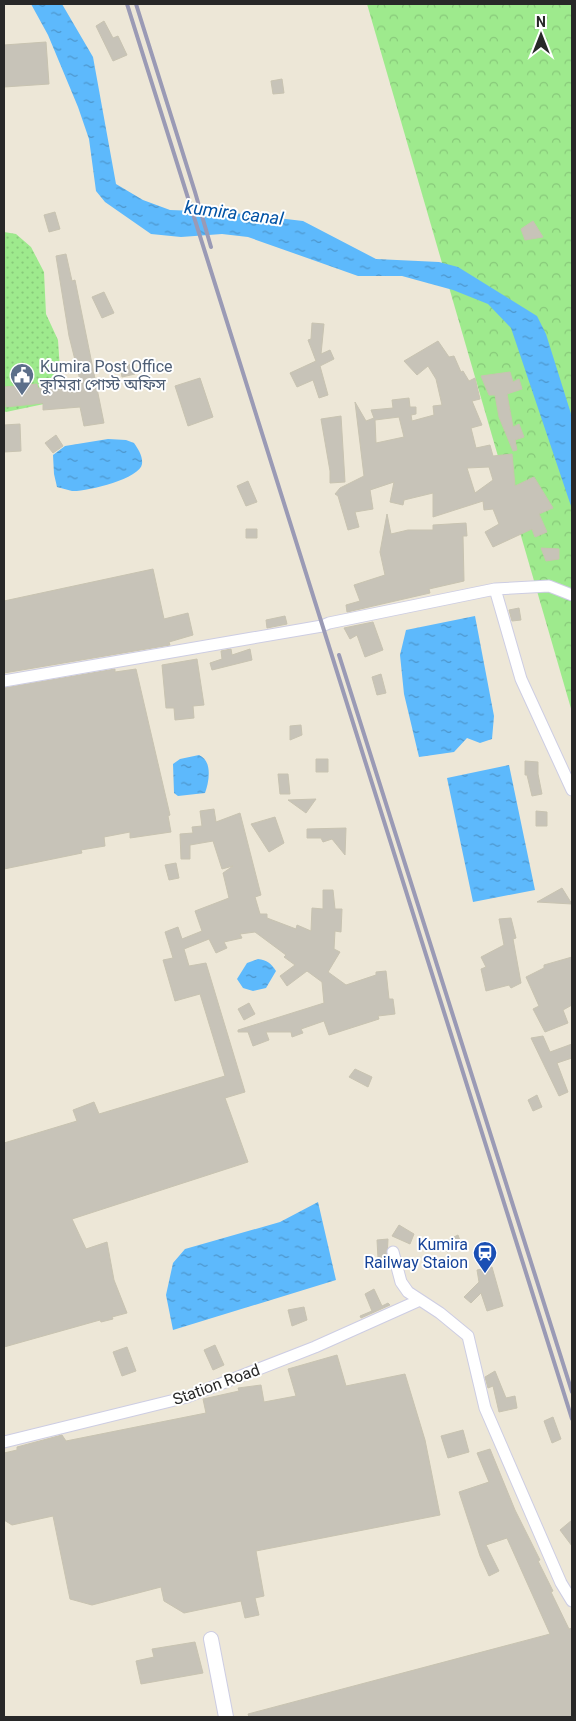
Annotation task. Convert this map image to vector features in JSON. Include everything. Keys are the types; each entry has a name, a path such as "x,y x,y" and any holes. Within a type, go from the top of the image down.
{"street":[{"path":"4,681 322,626 495,589 550,586 572,595"},
{"path":"495,589 521,679 572,790"},
{"path":"393,1252 401,1282 408,1292 440,1313 468,1336 485,1408 560,1583 572,1601"},
{"name":"Station Road","path":"4,1442 187,1397 315,1347 420,1300"},
{"path":"212,1640 226,1717"}],"green space":[{"path":"367,4 572,4 572,712"},
{"path":"4,232 16,234 31,247 44,272 46,314 58,340 61,385 50,387 44,404 6,412 4,411"}],"water":[{"name":"kumira canal","path":"31,4 62,4 93,57 116,184 143,200 170,210 226,212 303,221 376,259 439,262 458,267 537,316 546,334 572,417 572,509 511,328 488,304 453,290 402,276 358,276 248,237 222,234 181,237 151,234 105,202 96,191 89,139 78,107 48,35"},
{"path":"108,439 126,440 134,443 142,458 139,470 111,484 79,491 57,487 53,455 65,446"},
{"path":"475,616 494,716 492,739 480,743 467,738 454,752 419,757 404,694 400,655 406,630"},
{"path":"199,755 206,762 209,772 205,793 178,796 174,793 173,764 180,759"},
{"path":"509,765 535,890 473,902 447,778"},
{"path":"258,959 268,962 276,971 266,988 253,991 243,988 237,979 247,963"},
{"path":"318,1202 336,1280 173,1330 166,1295 173,1263 185,1249 280,1222"}],"building":[{"path":"104,21 113,38 118,36 127,55 113,61 96,26"},
{"path":"46,42 49,84 4,87 4,45"},
{"path":"282,79 284,93 273,94 271,81"},
{"path":"55,212 60,229 49,232 44,215"},
{"path":"533,221 543,237 525,240 521,229"},
{"path":"66,254 72,281 75,280 104,423 84,426 80,407 43,410 43,403 6,407 4,387 37,384 38,388 81,384 69,336 56,256"},
{"path":"104,292 114,313 102,318 92,297"},
{"path":"312,323 324,324 321,354 330,350 334,359 320,366 328,395 319,398 313,380 297,387 290,373 316,361 308,340 311,339"},
{"path":"438,341 449,357 454,356 461,372 463,371 469,381 475,378 480,399 472,401 482,425 471,428 476,448 490,445 493,456 512,454 515,486 534,477 553,508 539,514 547,532 535,537 532,529 493,547 485,532 499,524 493,509 484,510 483,501 433,517 433,493 404,500 403,505 390,502 394,482 370,490 373,509 355,512 359,527 348,530 338,496 335,494 340,488 364,476 355,402 366,421 374,418 371,410 393,408 392,400 409,398 410,407 416,407 416,414 411,415 412,421 434,415 433,406 442,405 436,379 428,366 417,375 404,361","holes":["399,417 404,437 376,443 375,420","489,467 493,480 475,493 467,468"]},
{"path":"133,364 135,374 122,377 120,367"},
{"path":"510,372 513,382 519,379 522,389 507,394 513,427 519,424 524,437 515,440 517,450 513,451 499,417 495,395 489,395 481,376"},
{"path":"200,378 213,417 188,426 175,386"},
{"path":"341,416 345,482 330,483 330,471 321,419"},
{"path":"20,424 21,451 4,452 4,425"},
{"path":"56,435 63,446 53,453 45,443"},
{"path":"248,481 257,502 246,506 237,486"},
{"path":"387,514 391,534 408,530 433,530 433,525 466,523 467,536 463,536 464,581 429,589 430,593 347,612 346,605 360,601 354,585 385,575 380,552"},
{"path":"246,529 257,529 257,538 246,538"},
{"path":"541,548 559,549 559,559 546,561"},
{"path":"153,569 164,619 188,613 193,635 169,642 170,645 4,673 4,601"},
{"path":"519,608 521,620 512,621 509,610"},
{"path":"285,616 287,624 267,628 266,620"},
{"path":"373,622 383,650 365,657 357,635 350,639 344,628"},
{"path":"231,649 232,655 250,649 252,660 212,670 210,663 222,659 221,651"},
{"path":"197,659 204,705 193,706 194,718 175,720 174,708 166,708 162,665"},
{"path":"115,669 115,672 136,669 170,815 168,816 171,832 130,838 130,832 104,837 105,846 81,850 82,853 4,869 4,688"},
{"path":"381,674 386,693 377,695 372,677"},
{"path":"301,725 302,735 290,740 290,726"},
{"path":"316,759 328,759 328,772 316,772"},
{"path":"525,761 538,762 542,794 532,796 527,775 525,775"},
{"path":"278,774 288,774 290,794 280,794"},
{"path":"316,799 306,813 288,800"},
{"path":"214,809 216,822 240,813 261,895 255,897 260,914 267,914 267,918 296,929 297,925 311,931 312,908 323,909 323,890 333,890 335,909 342,909 341,932 335,931 334,949 340,952 328,972 346,985 376,975 376,972 386,971 389,999 393,999 395,1014 378,1016 379,1019 329,1035 324,1021 301,1029 303,1033 292,1037 291,1032 266,1032 269,1040 253,1046 248,1032 238,1032 238,1030 324,1003 322,982 307,971 287,986 280,976 295,965 284,957 286,955 255,932 240,934 242,938 224,942 227,948 216,953 209,939 184,949 189,966 206,963 245,1092 225,1098 248,1162 72,1219 86,1249 107,1242 114,1280 127,1313 112,1317 113,1319 101,1322 100,1320 4,1347 4,1143 77,1121 73,1110 94,1102 99,1114 225,1076 200,994 175,1001 163,960 173,958 165,932 178,927 182,939 202,931 195,911 229,898 223,873 233,866 222,869 213,841 190,845 190,859 181,859 180,834 193,833 192,827 202,826 200,811"},
{"path":"536,811 547,812 547,826 536,826"},
{"path":"275,817 284,843 269,852 251,824"},
{"path":"346,828 345,855 332,839 323,842 321,838 307,838 307,829"},
{"path":"176,863 179,878 169,880 165,865"},
{"path":"562,888 572,904 537,902"},
{"path":"511,918 516,938 513,939 521,983 511,988 509,985 486,991 481,969 486,967 481,957 504,945 499,919"},
{"path":"572,957 572,1005 563,1010 568,1023 545,1032 533,1009 539,1006 526,977 544,968 544,965"},
{"path":"249,1003 255,1014 244,1020 238,1009"},
{"path":"543,1036 550,1052 572,1044 572,1058 557,1063 568,1092 559,1096 531,1038"},
{"path":"355,1069 372,1077 368,1087 349,1077"},
{"path":"537,1095 542,1107 533,1111 528,1100"},
{"path":"399,1225 414,1234 410,1244 392,1236"},
{"path":"458,1235 462,1246 447,1252 442,1243"},
{"path":"388,1239 387,1258 378,1258 377,1240"},
{"path":"492,1267 503,1306 487,1311 481,1293 471,1303 464,1297 479,1282 477,1270"},
{"path":"374,1289 382,1306 388,1303 390,1305 361,1318 360,1316 372,1311 365,1294"},
{"path":"304,1307 307,1320 292,1326 288,1310"},
{"path":"215,1345 224,1365 213,1370 204,1350"},
{"path":"127,1347 136,1371 122,1376 113,1352"},
{"path":"337,1355 346,1386 405,1374 425,1440 440,1515 256,1551 264,1596 255,1598 259,1615 245,1618 241,1601 184,1613 164,1601 161,1587 92,1605 70,1599 53,1516 12,1525 4,1520 4,1453 17,1450 17,1447 62,1435 66,1441 206,1413 203,1399 239,1391 238,1388 261,1385 264,1402 296,1396 288,1369"},
{"path":"495,1371 506,1398 515,1396 517,1408 499,1412 493,1386 488,1388 485,1377"},
{"path":"553,1417 561,1439 552,1443 544,1421"},
{"path":"463,1430 469,1452 448,1458 441,1436"},
{"path":"490,1449 515,1510 540,1560 538,1561 553,1591 551,1592 569,1629 572,1628 572,1717 249,1717 248,1714 550,1634 507,1538 486,1545 499,1571 489,1576 480,1556 459,1492 489,1482 477,1453"},
{"path":"572,1520 572,1546 560,1530"},
{"path":"195,1642 203,1673 141,1684 136,1661 154,1657 152,1649"}],"railway":[{"path":"127,4 572,1419"},
{"path":"136,4 211,247"},
{"path":"339,655 572,1392"}],"place":[{"name":"Kumira Post Office কুমিরা পোস্ট অফিস","path":"22,396"},
{"name":"Kumira Railway Staion","path":"485,1274"}]}
